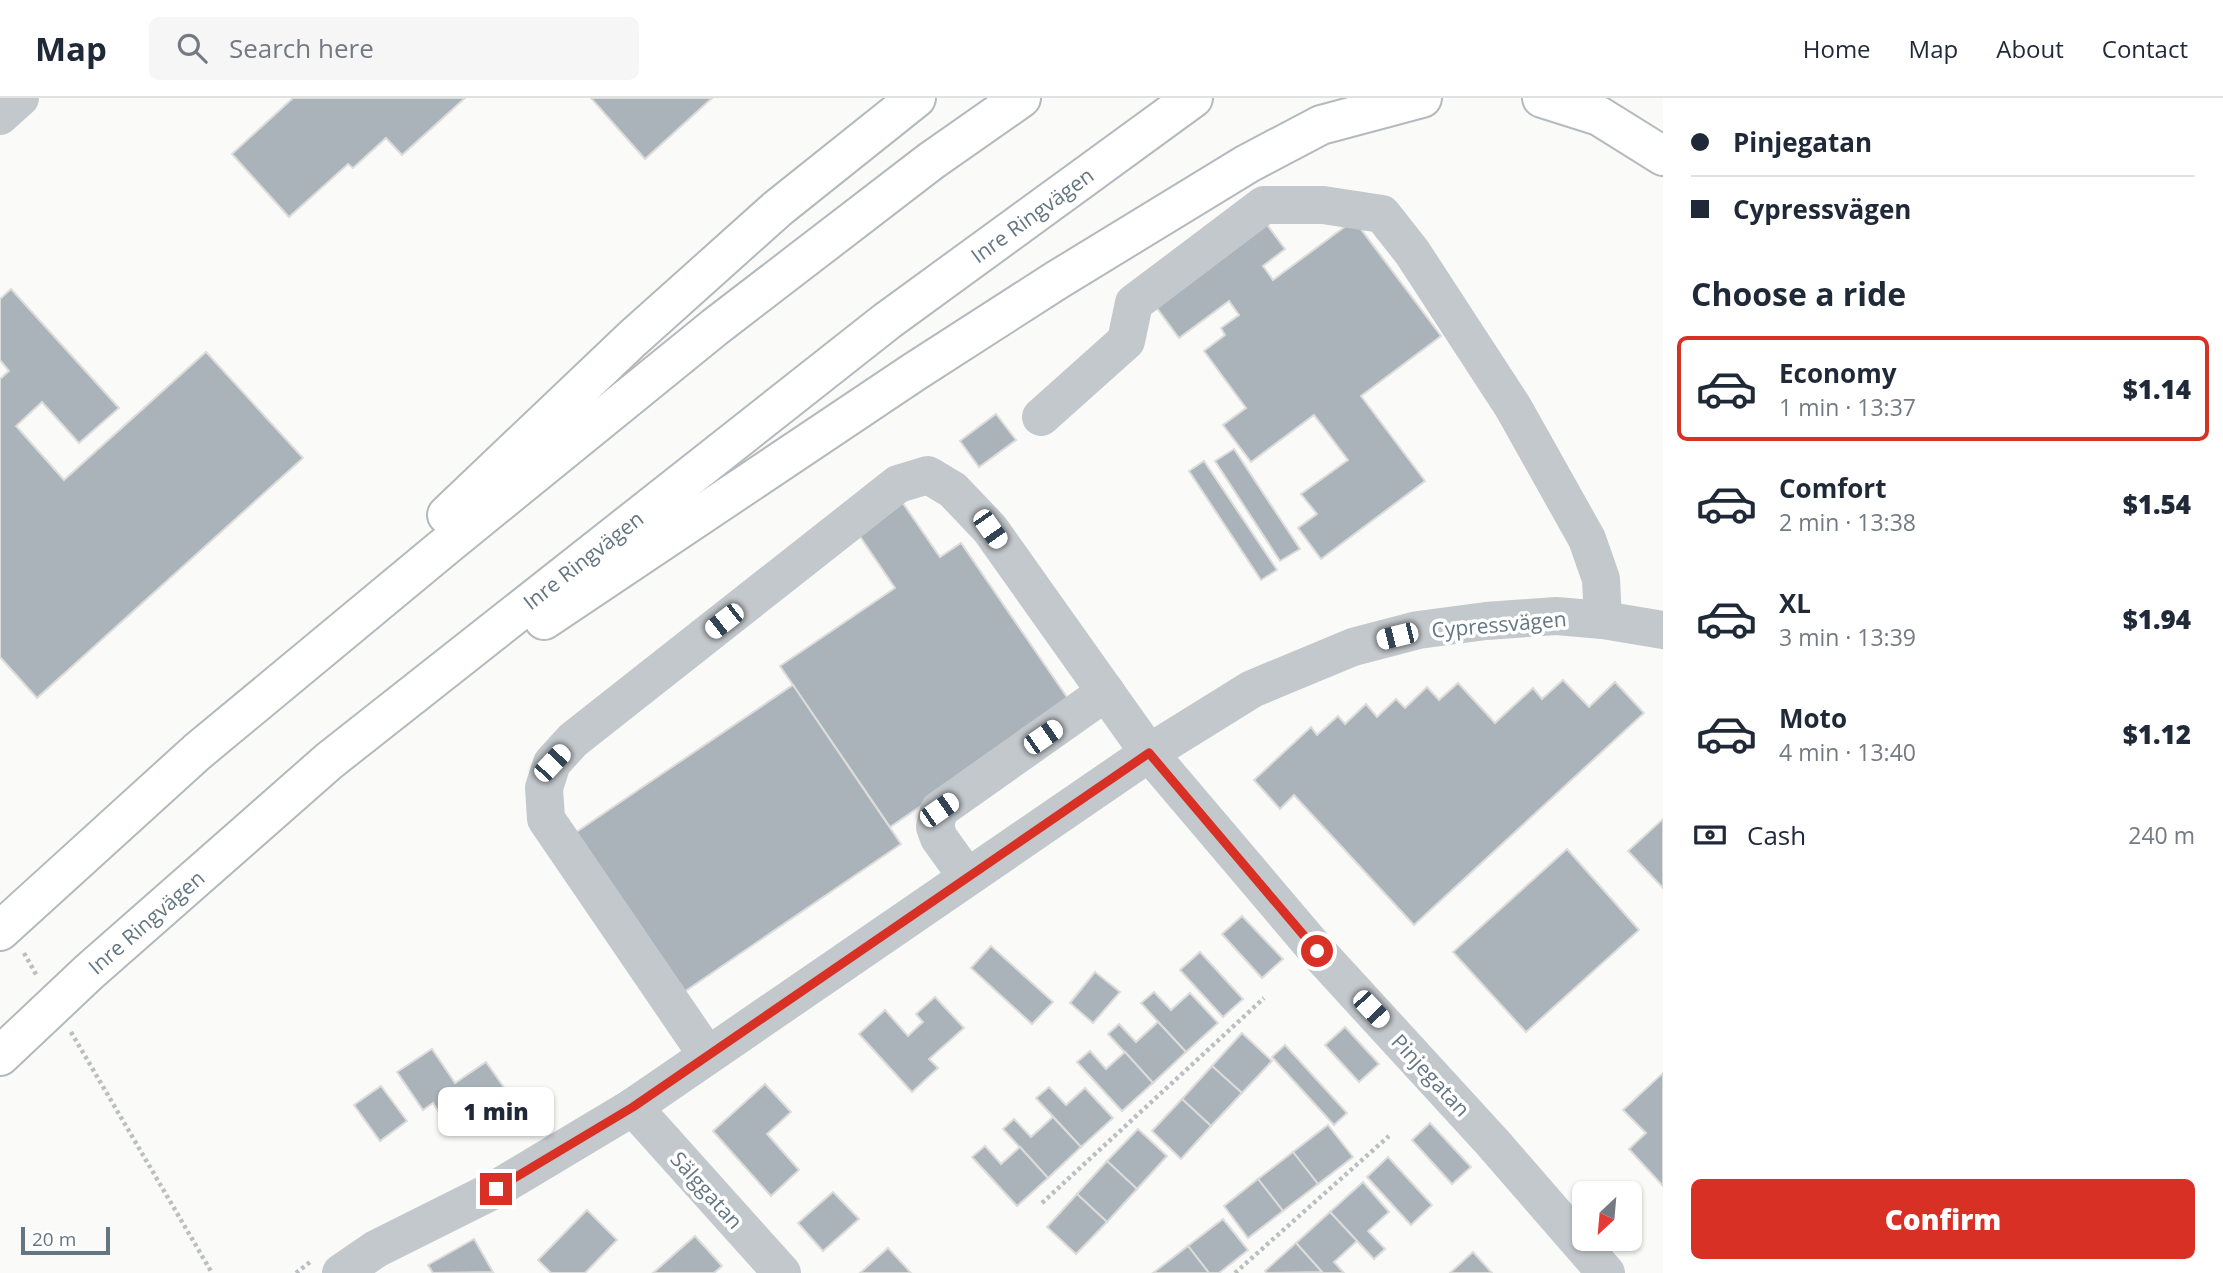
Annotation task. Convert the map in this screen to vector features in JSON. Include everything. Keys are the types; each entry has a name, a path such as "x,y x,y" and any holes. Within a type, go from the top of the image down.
{"main road":[{"path":"827,167 896,98"},
{"path":"10,939 197,752 632,339 777,209 916,98"},
{"path":"197,752 715,327 931,161 1021,98"},
{"name":"Inre Ringvägen","path":"0,1056 89,972 328,761 887,321 1193,98"},
{"path":"328,761 914,372 1057,280 1247,164 1321,125 1422,98"},
{"path":"1542,98 1599,116 1663,156"}],"street":[{"path":"0,116 20,98"},
{"path":"1041,417 1126,341 1134,303 1264,205 1322,205 1382,214 1412,252 1513,407 1587,538 1601,579 1603,620"},
{"name":"Pinjegatan","path":"707,1055 546,819 544,788 552,763 573,740 898,484 928,475 953,490 990,529 1149,753 1317,951 1493,1143 1606,1273"},
{"name":"Cypressvägen","path":"341,1273 384,1261 496,1189 633,1107 1149,753 1252,689 1353,647 1418,630 1556,616 1603,620 1663,630"},
{"path":"967,877 939,838 935,827 939,810 1106,692"},
{"name":"Sälggatan","path":"633,1107 782,1273"}],"path":[{"path":"10,939 39,978"},
{"path":"1042,1203 1264,998"},
{"path":"69,1028 212,1273"},
{"path":"1235,1273 1389,1136"}],"building":[{"path":"293,98 465,98 402,155 386,138 353,168 348,164 289,217 232,154"},
{"path":"591,98 712,98 645,159"},
{"path":"1262,218 1285,249 1263,266 1273,280 1354,220 1441,336 1361,396 1425,481 1321,559 1298,528 1317,514 1301,494 1348,460 1314,415 1251,462 1223,425 1246,408 1204,351 1225,335 1221,328 1239,315 1229,301 1179,338 1151,300"},
{"path":"11,289 119,408 79,443 42,402 16,426 64,480 206,352 303,458 37,698 0,657 0,379 9,371 0,360 0,299"},
{"path":"996,414 1016,440 979,467 960,441"},
{"path":"1234,449 1300,549 1280,561 1215,461"},
{"path":"1204,461 1277,570 1261,580 1189,471"},
{"path":"902,502 940,557 961,543 1071,703 890,827 780,666 895,588 857,532"},
{"path":"1563,680 1589,707 1615,682 1644,713 1414,925 1294,795 1280,809 1254,780 1311,727 1317,735 1338,716 1345,724 1366,704 1377,717 1396,699 1405,708 1427,687 1439,700 1458,683 1495,723 1533,688 1542,699"},
{"path":"793,685 901,844 678,996 569,837"},
{"path":"1663,819 1663,888 1628,851"},
{"path":"1567,849 1639,930 1526,1032 1453,952"},
{"path":"1242,916 1283,959 1262,978 1222,934"},
{"path":"991,946 1053,1002 1032,1024 971,968"},
{"path":"1200,952 1243,999 1223,1017 1180,970"},
{"path":"1095,972 1120,992 1093,1023 1070,1003"},
{"path":"1154,992 1171,1010 1190,993 1218,1023 1186,1052 1141,1003"},
{"path":"935,997 964,1028 929,1059 938,1068 912,1092 859,1034 885,1010 908,1036 923,1022 916,1014"},
{"path":"1158,1022 1186,1052 1153,1083 1108,1034 1119,1024 1136,1042"},
{"path":"1345,1027 1379,1064 1359,1082 1325,1045"},
{"path":"1242,1033 1272,1061 1242,1093 1212,1066"},
{"path":"1285,1045 1347,1113 1334,1125 1272,1057"},
{"path":"432,1049 455,1083 486,1062 510,1096 453,1134 433,1103 423,1110 397,1072"},
{"path":"1090,1051 1106,1069 1125,1052 1153,1083 1122,1111 1077,1062"},
{"path":"1212,1066 1242,1093 1211,1126 1182,1099"},
{"path":"1663,1073 1663,1186 1629,1149 1646,1133 1623,1110"},
{"path":"765,1084 791,1112 767,1134 799,1170 771,1196 713,1131"},
{"path":"381,1086 407,1121 380,1141 354,1105"},
{"path":"1049,1087 1066,1105 1085,1088 1113,1118 1081,1147 1036,1098"},
{"path":"1182,1099 1211,1126 1181,1159 1152,1131"},
{"path":"1053,1117 1081,1147 1048,1178 1003,1129 1014,1119 1031,1137"},
{"path":"1430,1123 1471,1167 1452,1184 1412,1140"},
{"path":"1328,1125 1353,1157 1318,1184 1293,1152"},
{"path":"1138,1129 1167,1156 1137,1189 1107,1161"},
{"path":"985,1146 1001,1164 1020,1147 1048,1178 1017,1206 972,1157"},
{"path":"1293,1152 1318,1184 1283,1211 1258,1179"},
{"path":"1388,1157 1432,1205 1411,1225 1367,1177"},
{"path":"1107,1161 1137,1189 1107,1222 1077,1194"},
{"path":"1258,1179 1283,1211 1248,1238 1224,1206"},
{"path":"1363,1182 1389,1212 1368,1231 1385,1249 1374,1259 1330,1212"},
{"path":"833,1192 859,1219 823,1251 798,1223"},
{"path":"1077,1194 1107,1222 1076,1254 1047,1227"},
{"path":"587,1210 617,1240 585,1273 551,1273 538,1260"},
{"path":"1330,1212 1357,1241 1334,1262 1344,1273 1323,1273 1296,1243"},
{"path":"1223,1219 1248,1250 1219,1273 1209,1273 1188,1246"},
{"path":"695,1236 722,1266 714,1273 653,1273"},
{"path":"474,1239 493,1272 433,1273 428,1265"},
{"path":"1296,1243 1322,1272 1265,1271"},
{"path":"1188,1246 1209,1273 1153,1273"},
{"path":"888,1248 911,1273 860,1273"},
{"path":"1473,1252 1492,1273 1450,1273"}],"route":[{"path":"496,1189 633,1107 1149,753 1317,951"}]}
